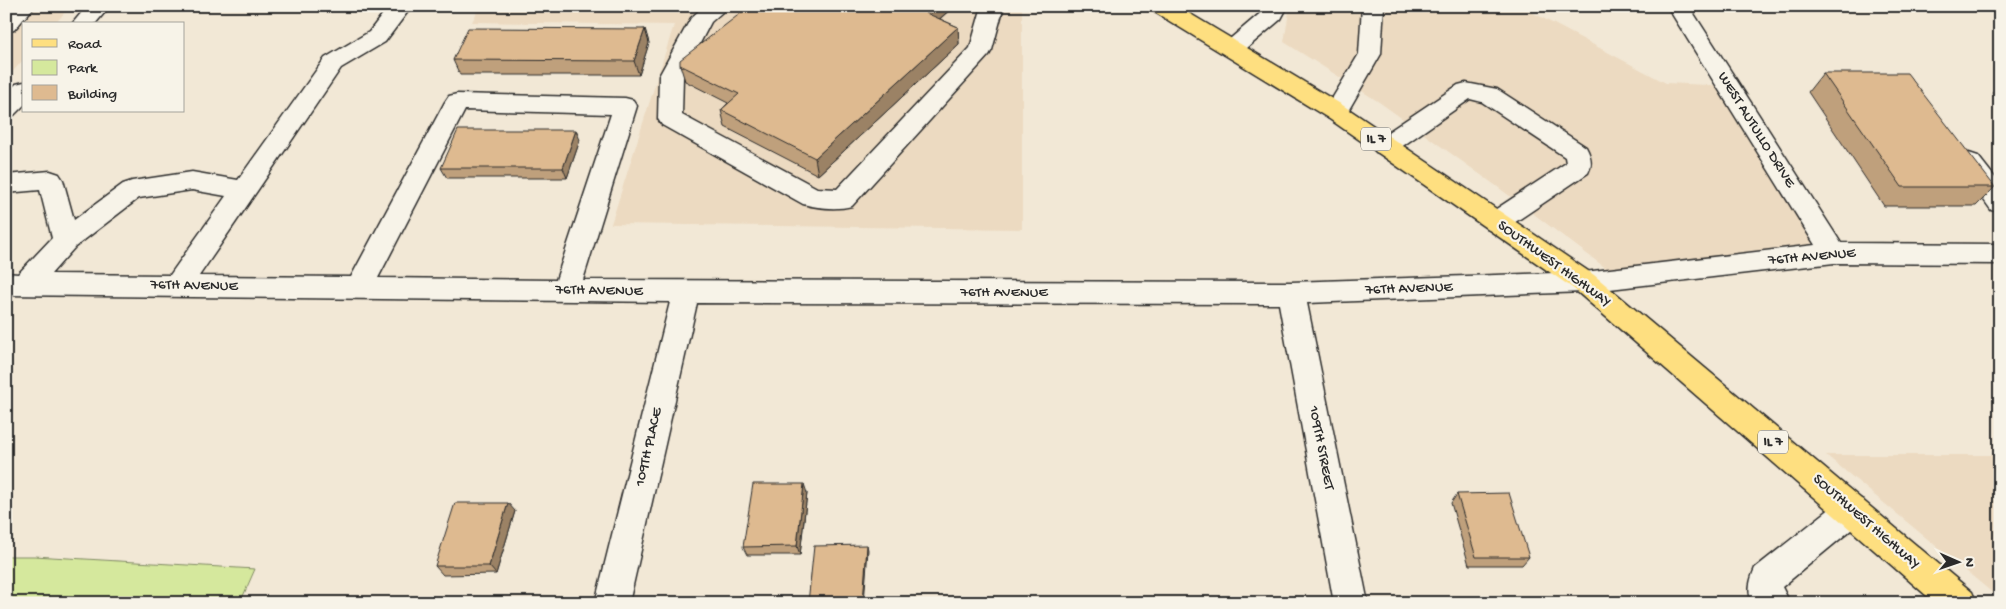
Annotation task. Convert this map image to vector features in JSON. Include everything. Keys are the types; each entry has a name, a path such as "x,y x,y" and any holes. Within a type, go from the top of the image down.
{"main road":[{"name":"SOUTHWEST HIGHWAY","path":"1161,6 1336,112 1584,282 1960,603"}],"street":[{"path":"6,25 24,6"},
{"path":"85,22 99,6"},
{"path":"177,286 332,63 377,37 401,6"},
{"path":"718,6 702,18 671,76 670,119 812,197 843,199 981,50 993,6"},
{"path":"1232,49 1273,14 1277,6"},
{"path":"1336,112 1370,54 1373,6"},
{"name":"WEST AUTULLO DRIVE","path":"1678,6 1834,253"},
{"path":"1385,146 1466,91 1489,95 1577,153 1579,167 1496,222"},
{"path":"6,109 22,92"},
{"path":"359,288 457,102 625,106 566,290"},
{"path":"1954,143 2000,203"},
{"path":"6,184 50,180 66,240"},
{"path":"16,284 66,240 132,190 192,181 243,190"},
{"name":"76TH AVENUE","path":"16,284 686,292 1291,294 1584,282 1834,253 2000,254"},
{"name":"109TH PLACE","path":"612,603 686,292"},
{"name":"109TH STREET","path":"1291,294 1351,603"},
{"path":"1773,603 1765,594 1767,579 1852,510"}],"shaded area":[{"path":"6,6 70,6 57,22 22,22 22,61 6,79"},
{"path":"480,6 1022,6 1022,229 611,224 674,25 472,22"},
{"path":"1290,6 1520,6 1666,83 1729,86 1834,253 1619,278 1495,185 1379,102 1284,42"},
{"path":"1826,455 2000,455 2000,599"}],"green space":[{"path":"6,556 255,569 240,603 6,603"}],"building":[{"path":"750,6 934,6 926,13 958,27 815,158 721,110 739,94 680,65 680,60"},
{"path":"468,28 645,29 634,61 453,60"},
{"path":"1823,73 1907,73 1995,187 1902,187"},
{"path":"458,130 576,130 563,168 441,168"},
{"path":"753,484 804,484 797,546 743,547"},
{"path":"1509,493 1529,557 1476,557 1457,494"},
{"path":"455,503 508,503 489,566 435,566"},
{"path":"867,545 863,603 808,603 814,546"}]}
